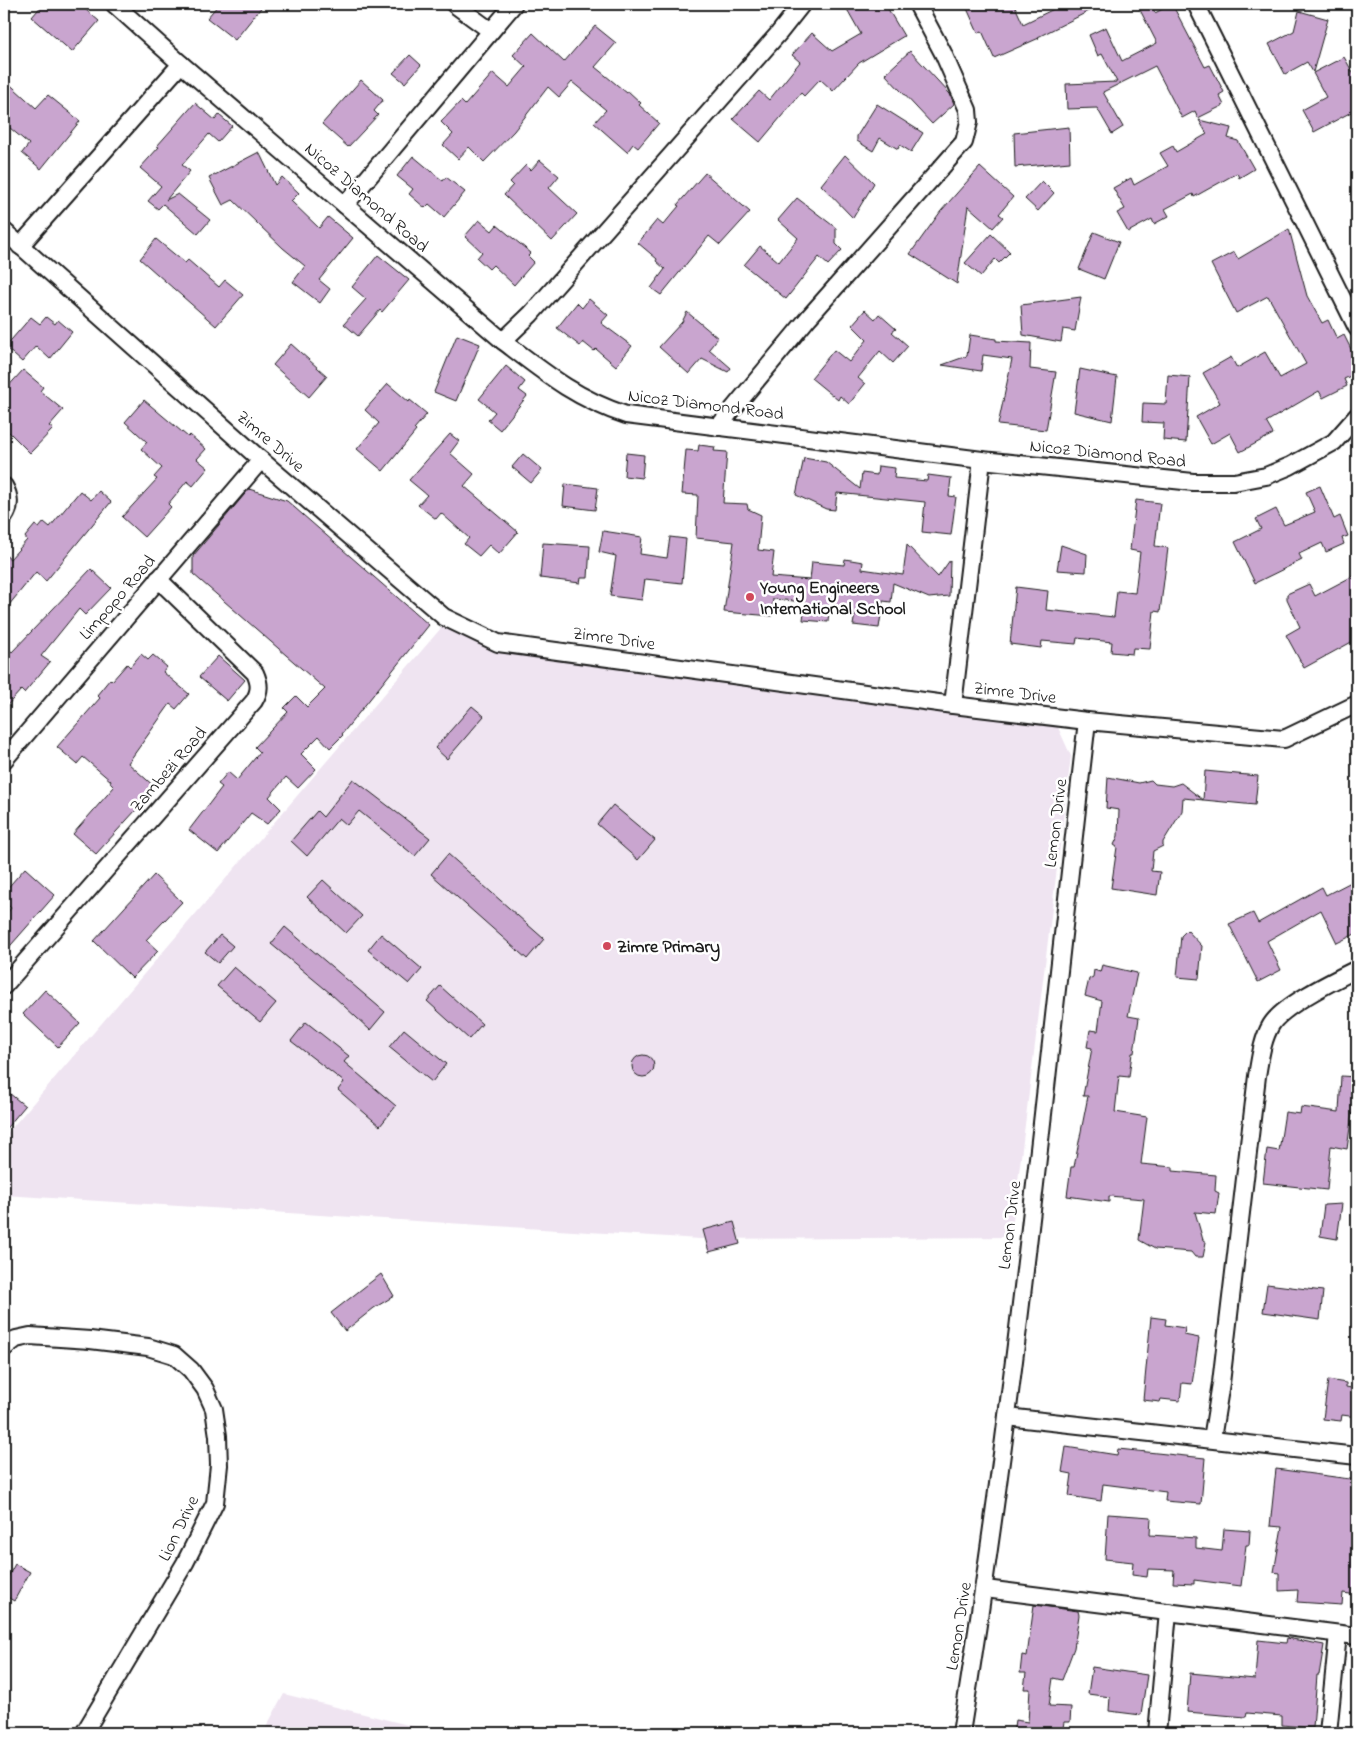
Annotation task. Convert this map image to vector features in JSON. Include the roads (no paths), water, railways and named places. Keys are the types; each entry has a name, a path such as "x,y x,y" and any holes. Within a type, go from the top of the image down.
{"street":[{"name":"Nicoz Diamond Road","path":"114,4 503,341 553,380 594,405 626,416 982,460 1193,482 1234,482 1266,476 1290,466 1334,442 1357,416"},
{"path":"454,4 491,31"},
{"path":"345,205 514,4"},
{"path":"503,341 531,314 779,33 802,4"},
{"path":"718,427 809,317 964,142 969,122 968,110 917,4"},
{"path":"1196,4 1357,328"},
{"path":"20,246 181,64"},
{"name":"Zimre Drive","path":"4,231 261,460 444,617 498,643 953,705 1087,721 1284,739 1357,704"},
{"name":"Limpopo Road","path":"4,760 261,460"},
{"path":"953,705 982,460"},
{"path":"4,486 8,495 9,506 4,517"},
{"name":"Zambezi Road","path":"4,986 254,702 258,694 260,682 255,673 158,579"},
{"name":"Lemon Drive","path":"961,1733 984,1589 1007,1417 1087,721"},
{"path":"1212,1439 1221,1383 1245,1170 1264,1040 1271,1024 1283,1011 1357,970"},
{"name":"Lion Drive","path":"4,1348 16,1339 30,1336 90,1340 148,1347 174,1355 190,1370 205,1389 214,1409 218,1436 219,1464 215,1503 185,1563 84,1733"},
{"path":"1007,1417 1357,1456"},
{"path":"984,1589 1357,1636"},
{"path":"1157,1733 1168,1612"},
{"path":"1328,1733 1338,1634"}],"place":[{"name":"Young Engineers International School","path":"750,597"},
{"name":"Zimre Primary","path":"607,946"}]}
